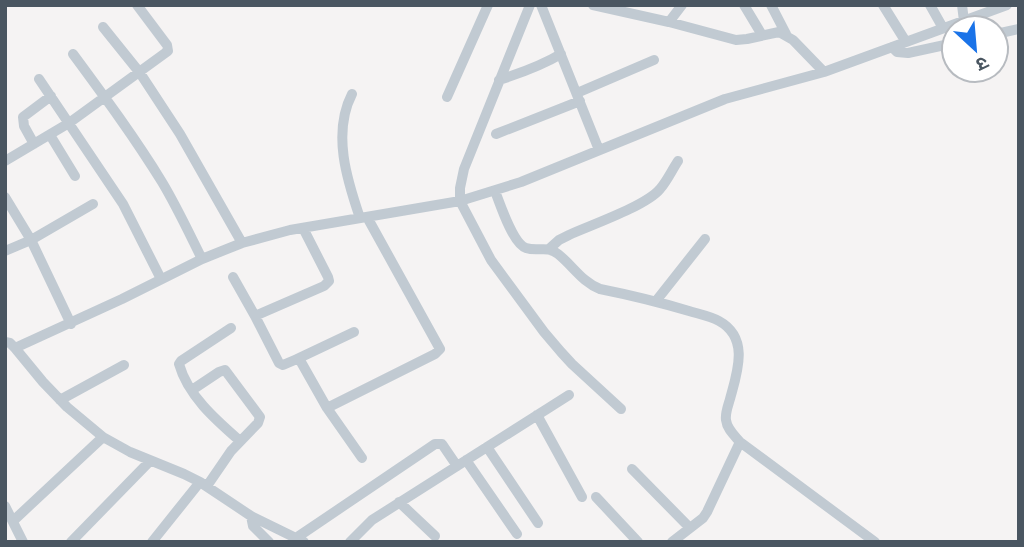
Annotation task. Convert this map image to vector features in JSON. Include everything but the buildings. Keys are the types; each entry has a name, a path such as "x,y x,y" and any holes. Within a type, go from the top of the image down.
{"street":[{"path":"5,162 69,123 165,54 169,48 137,5"},
{"path":"447,97 488,5"},
{"path":"530,5 464,169 460,201 491,260 544,332 572,364 621,409"},
{"path":"541,5 599,150"},
{"path":"593,5 736,40 779,32 786,34"},
{"path":"669,22 681,5"},
{"path":"744,5 762,35"},
{"path":"771,5 786,34 824,72"},
{"path":"883,5 906,42"},
{"path":"930,5 940,23"},
{"path":"983,14 1007,5"},
{"path":"103,27 140,73 180,134 242,243"},
{"path":"517,534 461,463 442,444 435,444 300,540 251,516 184,474 130,452 103,437 60,400 10,345 71,324 202,258 242,243 274,233 460,201 495,191 725,99 824,72 940,29"},
{"path":"892,47 897,52 908,53 940,46"},
{"path":"73,54 124,123 163,184 202,258"},
{"path":"499,80 535,69 561,54"},
{"path":"496,134 654,60"},
{"path":"39,79 123,204 160,279"},
{"path":"327,408 435,354 440,349 364,217 345,173 343,116 352,94"},
{"path":"34,144 24,126 23,117 51,96"},
{"path":"50,135 75,176"},
{"path":"549,249 559,240 652,196 678,161"},
{"path":"495,191 522,246 549,249 557,253 592,286 656,301 720,322 729,329 739,351 738,373 725,416 730,430 740,442 876,542"},
{"path":"5,197 31,240 71,324"},
{"path":"5,251 31,240 93,204"},
{"path":"256,316 324,286 329,281 303,228"},
{"path":"656,301 705,239"},
{"path":"233,277 279,363 284,365 354,332"},
{"path":"231,328 179,365 192,390 214,419 240,442"},
{"path":"297,359 362,458"},
{"path":"60,400 124,365"},
{"path":"152,542 258,424 260,417 228,372 222,370 192,390"},
{"path":"350,542 364,526 398,502 569,395"},
{"path":"537,415 582,497"},
{"path":"13,521 103,437"},
{"path":"672,542 707,512 740,442"},
{"path":"487,447 538,523"},
{"path":"71,542 150,461"},
{"path":"632,469 690,528"},
{"path":"596,497 638,542"},
{"path":"398,502 435,536"},
{"path":"5,506 23,542"},
{"path":"251,516 253,526 264,540"}]}
